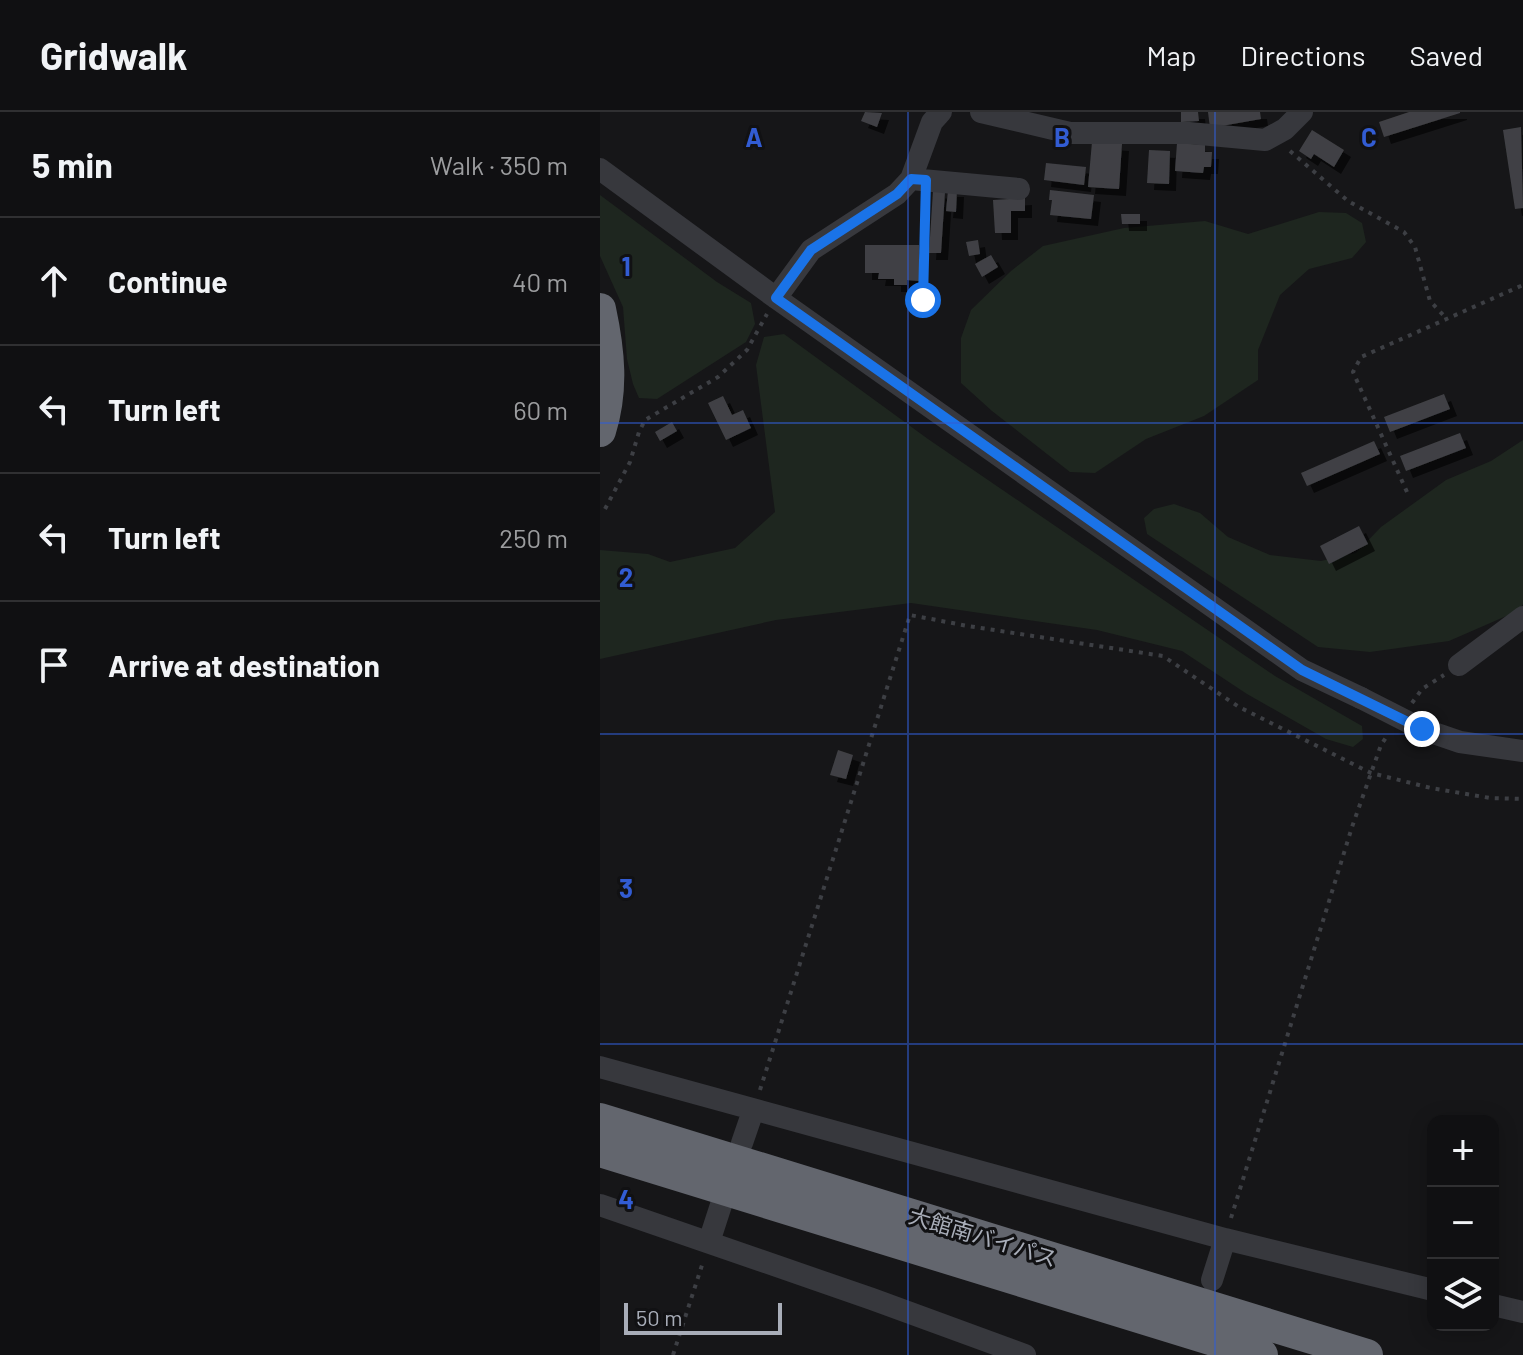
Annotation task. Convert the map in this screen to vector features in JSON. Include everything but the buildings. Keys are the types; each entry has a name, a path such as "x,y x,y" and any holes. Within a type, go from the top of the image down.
{"highway":[{"path":"600,309 609,363 608,394 600,431"},
{"name":"大館南バイパス","path":"600,1119 1259,1346"},
{"name":"大館南バイパス","path":"600,1151 1259,1346 1367,1355"},
{"path":"1259,1346 1384,1355"}],"street":[{"path":"918,180 932,122 941,112"},
{"path":"981,112 1070,133 1189,133 1265,140 1302,112"},
{"path":"600,169 776,298 1302,670 1422,729 1460,742 1523,751"},
{"path":"776,298 811,250 918,180 1019,189"},
{"path":"1459,665 1523,617"},
{"path":"600,1067 1225,1239 1427,1289"},
{"path":"742,1143 753,1111"},
{"path":"600,1205 1025,1355"},
{"path":"709,1242 721,1205"},
{"path":"1212,1280 1225,1239"},
{"path":"1499,1306 1523,1312"}],"path":[{"path":"1273,136 1348,201 1404,232 1415,247 1430,301 1446,318"},
{"path":"918,180 923,300"},
{"path":"1407,492 1353,372 1361,357 1523,285"},
{"path":"605,509 630,462 645,420 718,377 747,350 776,298"},
{"path":"753,1111 910,615 1163,656 1239,707 1371,773 1431,788 1490,798 1523,799"},
{"path":"1225,1239 1352,827 1381,745"},
{"path":"673,1355 709,1242"}],"shaded area":[{"path":"600,195 717,282 751,303 755,324 746,342 657,399 639,398 633,384 627,359 623,307 600,256"},
{"path":"1319,212 1346,213 1362,223 1366,242 1352,258 1309,269 1280,295 1258,350 1258,380 1204,416 1146,439 1095,473 1070,472 961,383 961,338 971,310 1011,271 1043,246 1124,228 1205,221 1248,234"},
{"path":"784,334 928,439 1275,676 1362,726 1363,739 1353,747 1326,739 1247,694 1182,651 1097,630 911,603 776,620 600,659 600,550 648,554 670,562 735,548 775,512 756,365 764,337"},
{"path":"1523,440 1523,604 1520,610 1449,641 1370,652 1318,647 1147,534 1144,518 1154,509 1174,504 1200,513 1228,537 1270,555 1321,561 1356,553 1381,527 1446,480 1491,461"}],"route":[{"path":"923,300 926,180 911,179 897,194 811,250 776,298 1302,670 1422,729"}]}
